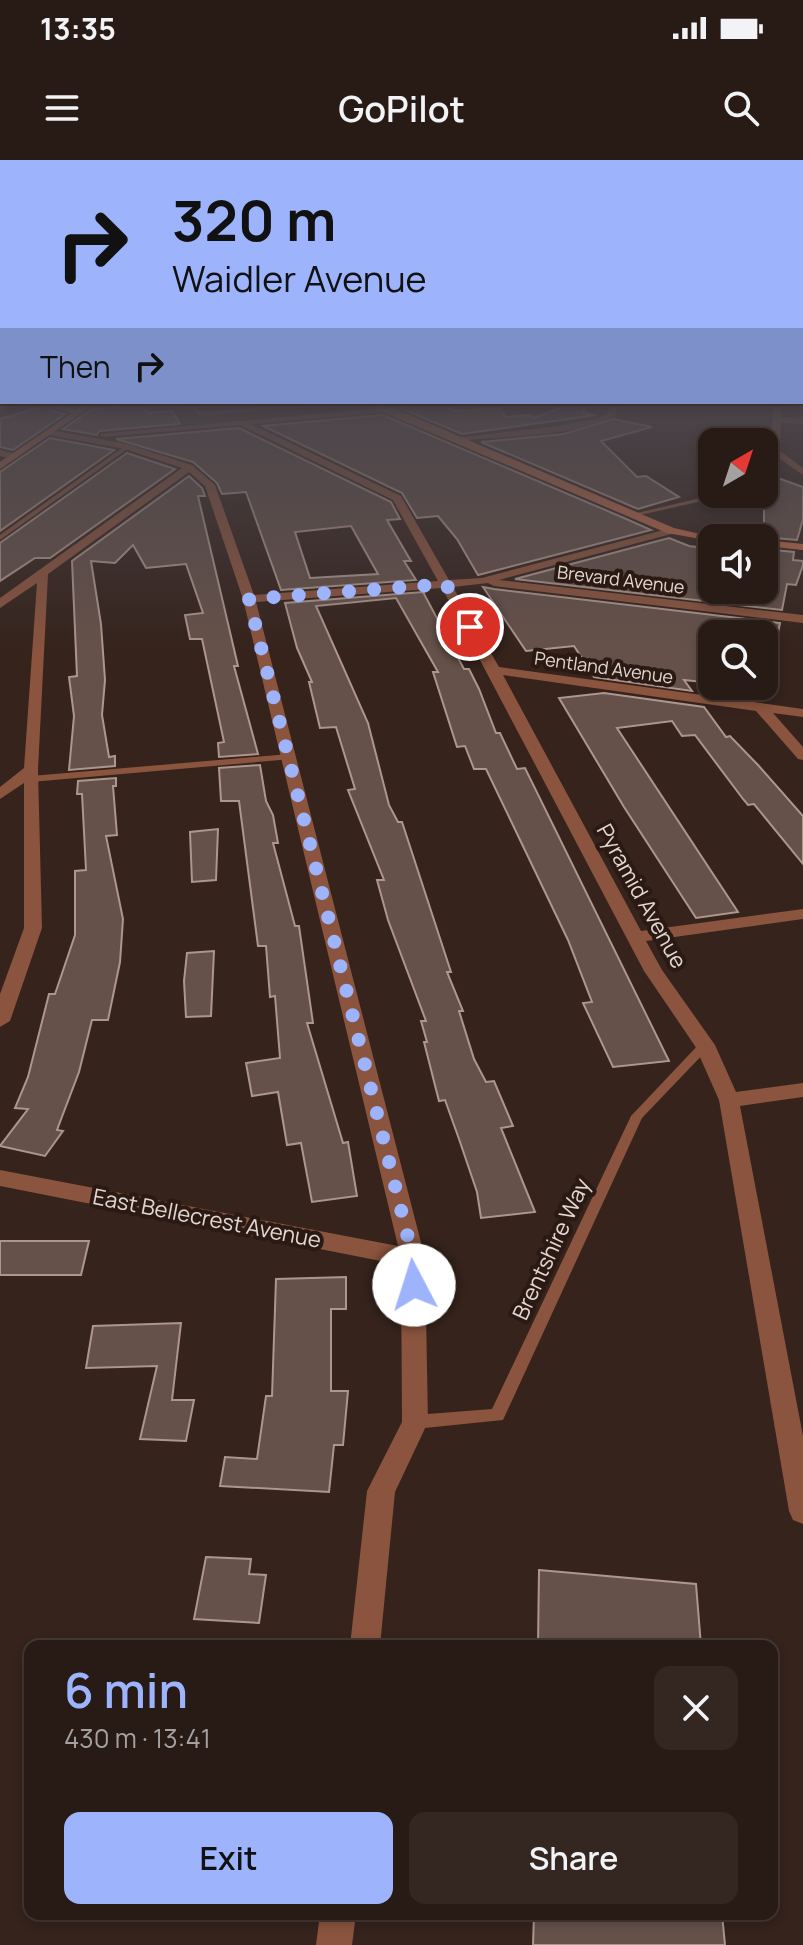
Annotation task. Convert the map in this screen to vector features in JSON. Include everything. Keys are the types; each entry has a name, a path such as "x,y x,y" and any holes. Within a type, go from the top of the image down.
{"street":[{"path":"0,604 166,484"},
{"path":"209,484 249,599 413,1258 415,1422 381,1491 366,1640"},
{"name":"Pyramid Avenue","path":"369,484 397,498 494,670 653,971 705,1045 729,1100 803,1511"},
{"path":"562,484 671,531 698,536"},
{"path":"249,599 482,581 671,531"},
{"path":"778,544 803,547"},
{"path":"0,1021 33,928 31,775 43,575"},
{"name":"Brevard Avenue","path":"482,581 803,619"},
{"name":"Pentland Avenue","path":"494,670 803,713"},
{"path":"760,707 803,756"},
{"path":"0,794 31,775"},
{"path":"635,937 803,914"},
{"path":"729,1100 803,1090"},
{"name":"East Bellecrest Avenue","path":"0,1178 413,1258"},
{"path":"334,1945 337,1920"}],"lane":[{"path":"0,538 75,484"},
{"path":"631,515 698,501"},
{"path":"31,775 289,757"},
{"name":"Brentshire Way","path":"415,1422 497,1415 637,1116 705,1045"}],"building":[{"path":"0,484 66,484 0,531"},
{"path":"83,484 154,484 50,558 35,558 0,581 0,543"},
{"path":"178,484 198,484 202,488 205,496 198,496 238,666 234,666 258,754 219,757 218,743 224,742 202,639 190,639 185,615 203,613 186,564 146,568 133,545 115,563 91,561 101,624 105,680 102,715 109,757 115,756 115,766 69,770 74,716 69,677 77,676 72,561"},
{"path":"218,484 355,484 391,502 400,519 387,520 411,561 404,561 416,580 281,590 246,492 222,494","holes":["351,526 378,574 310,578 295,532"]},
{"path":"384,484 544,484 651,530 478,575 457,539 438,516 417,518 402,493"},
{"path":"580,484 659,484 679,497 638,509"},
{"path":"778,484 803,487 803,519 797,540 778,538 778,524 764,524 764,508 778,508"},
{"path":"669,538 698,547 698,600 515,579"},
{"path":"778,550 794,552 793,560 803,561 796,585 787,584 782,610 730,604 778,604"},
{"path":"483,587 755,620 698,620 698,682 684,680 692,691 594,677 574,646 526,651"},
{"path":"423,592 464,669 469,669 496,733 500,733 517,769 525,768 669,1061 613,1067 583,1003 592,1002 568,940 486,769 474,769 465,746 457,747 433,672 438,672 396,598 316,606 368,723 389,805 398,822 402,822 451,972 447,972 463,1011 459,1011 474,1059 486,1082 494,1081 513,1126 501,1128 535,1212 481,1218 477,1192 445,1100 439,1101 424,1042 427,1042 421,1021 426,1021 388,920 377,880 384,880 348,790 355,789 336,727 320,728 309,682 312,682 297,648 285,603"},
{"path":"604,693 704,707 726,737 730,736 803,816 803,864 754,804 748,805 695,735 682,736 672,721 617,728 738,912 696,918 624,807 559,698"},
{"path":"260,765 278,843 273,843 295,926 299,926 313,1023 307,1023 343,1143 348,1142 357,1196 312,1202 301,1143 287,1145 278,1092 252,1096 246,1063 280,1058 275,996 270,997 266,946 258,946 239,801 221,801 219,768"},
{"path":"116,778 116,786 113,786 117,835 106,836 123,919 120,962 108,1020 92,1020 79,1072 57,1130 63,1131 45,1156 0,1146 28,1109 15,1108 28,1077 49,994 55,994 75,935 75,871 86,870 82,794 77,794 78,781"},
{"path":"218,829 216,880 192,882 190,832"},
{"path":"214,951 211,1016 186,1017 184,981 187,953"},
{"path":"0,1241 89,1241 81,1275 0,1275"},
{"path":"346,1277 346,1309 331,1309 331,1391 348,1391 343,1445 334,1445 329,1492 220,1486 225,1457 257,1459 266,1396 272,1396 276,1279"},
{"path":"181,1323 172,1400 194,1400 186,1441 140,1439 157,1366 86,1368 93,1326"},
{"path":"206,1557 251,1559 249,1574 266,1575 259,1623 194,1619"},
{"path":"539,1570 696,1584 701,1640 538,1640"},
{"path":"534,1920 723,1920 725,1945 533,1945"}],"route":[{"path":"414,1285 413,1258 249,599 446,584 470,627"}]}
